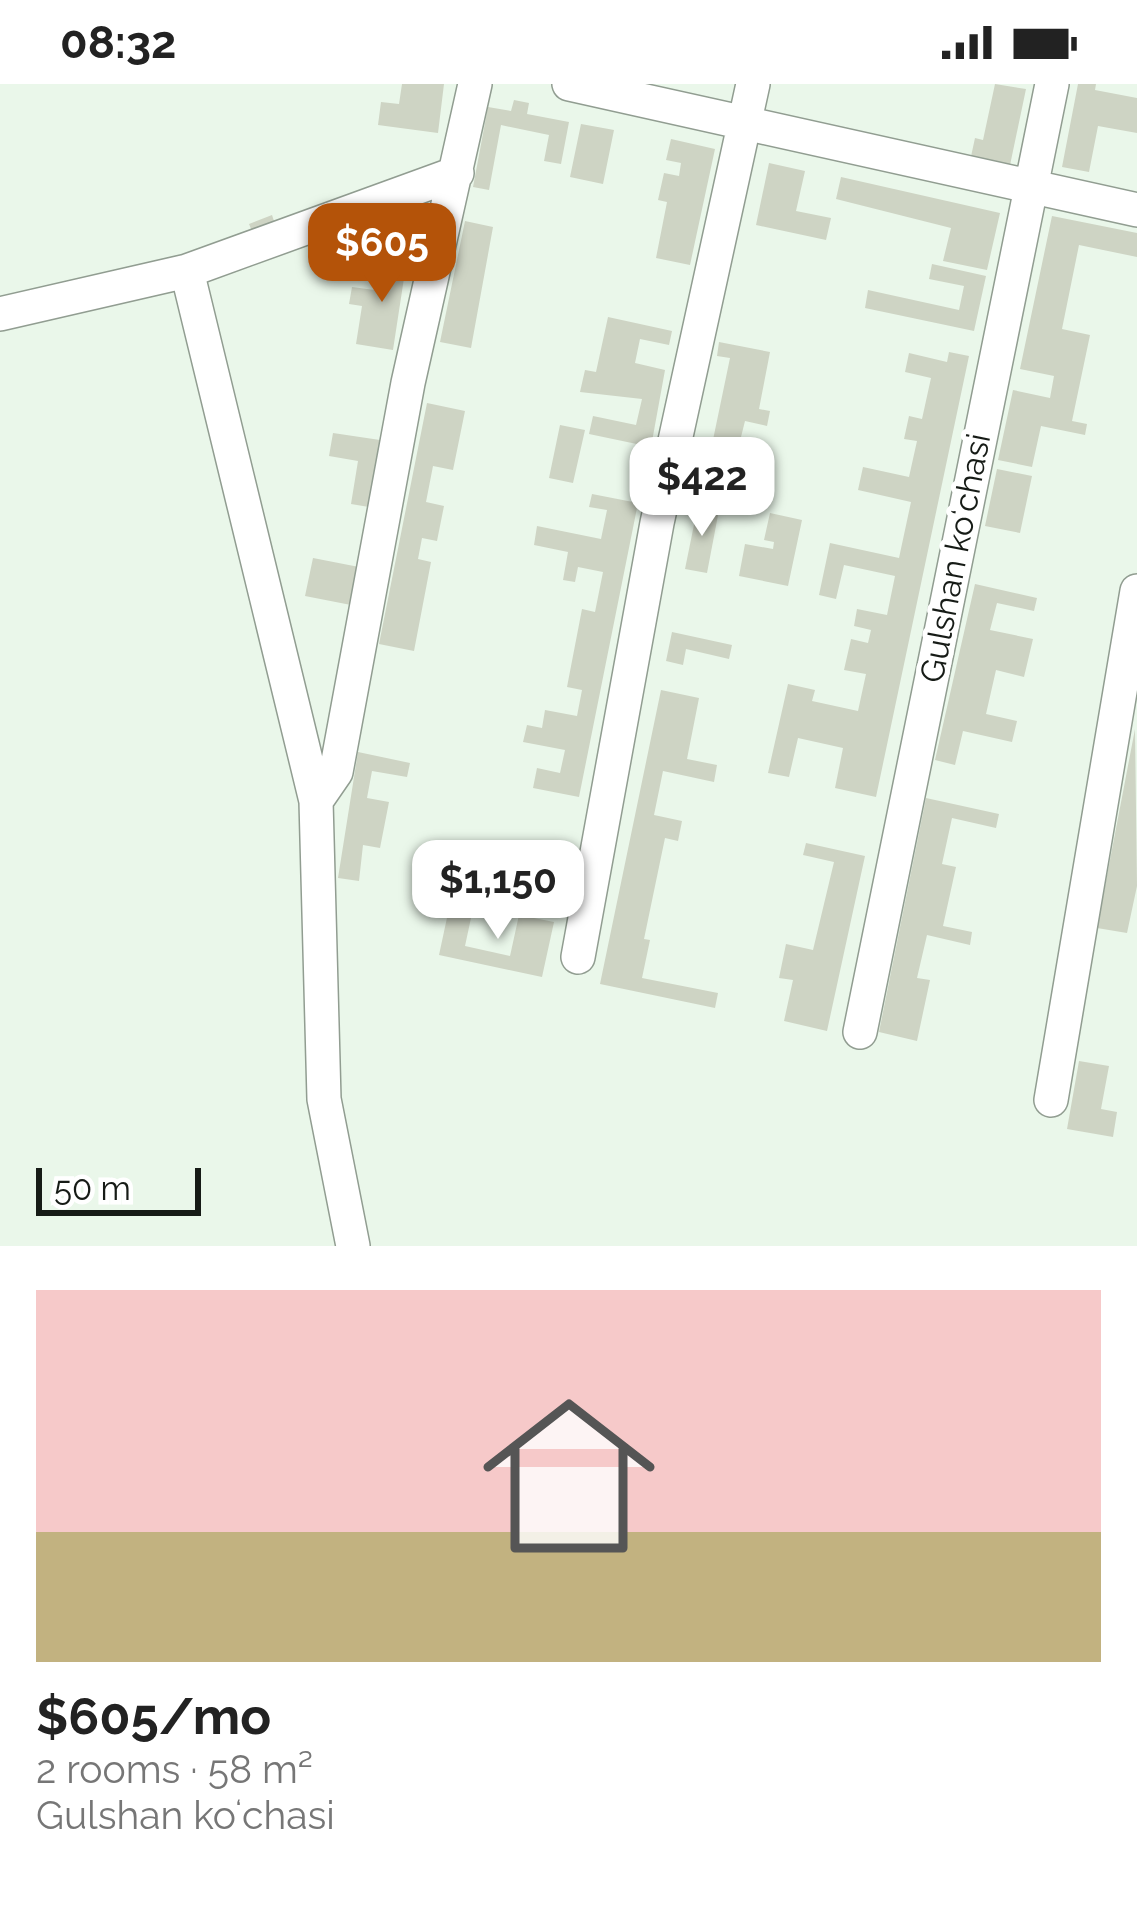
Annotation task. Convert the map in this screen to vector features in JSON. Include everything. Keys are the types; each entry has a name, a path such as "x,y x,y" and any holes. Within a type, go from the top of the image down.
{"street":[{"path":"316,801 336,772 408,383 475,84"},
{"path":"569,84 1137,210"},
{"path":"578,956 657,523 753,84"},
{"name":"Gulshan koʻchasi","path":"860,1032 1052,84"},
{"path":"0,314 188,271 457,172"},
{"path":"188,271 316,801 324,1100 353,1246"},
{"path":"1051,1100 1137,591"}],"building":[{"path":"402,84 444,84 438,133 378,125 381,102 399,104"},
{"path":"995,84 1026,89 1009,170 970,161 975,138 983,140"},
{"path":"1078,84 1096,84 1095,90 1137,98 1137,133 1098,126 1089,172 1062,167"},
{"path":"514,100 529,103 527,114 569,122 561,164 544,161 549,135 501,125 489,190 473,187 488,107 511,111"},
{"path":"581,124 614,130 603,184 570,177"},
{"path":"671,139 715,149 690,265 656,258 667,202 658,200 664,173 679,176 681,163 666,160"},
{"path":"769,163 805,171 796,211 831,218 826,240 756,225"},
{"path":"841,177 1000,213 987,270 943,261 951,228 836,199"},
{"path":"272,215 278,233 256,241 249,224"},
{"path":"1052,216 1137,233 1137,257 1079,245 1062,329 1090,335 1072,421 1087,424 1085,435 1041,426 1032,467 998,460 1013,390 1050,398 1054,376 1020,369"},
{"path":"465,221 493,227 471,348 440,342"},
{"path":"389,249 408,252 393,350 356,344 362,306 349,304 352,287 382,291"},
{"path":"932,264 986,276 974,331 865,308 868,290 959,310 964,286 929,279"},
{"path":"608,317 672,331 669,345 640,339 635,363 665,370 651,447 589,434 593,416 636,425 642,399 580,392 585,370 596,372"},
{"path":"719,342 770,352 759,409 770,411 767,426 745,421 740,441 769,447 764,470 709,459 730,358 717,356"},
{"path":"949,352 969,356 876,797 835,788 843,748 798,738 789,777 768,773 788,684 815,690 812,701 858,711 866,674 844,670 851,639 868,643 871,630 854,626 857,609 887,615 895,576 844,565 836,599 819,595 830,543 899,558 911,502 858,490 863,467 909,477 917,441 904,439 909,416 922,419 931,378 905,372 909,353 947,362"},
{"path":"427,403 465,411 453,470 433,466 426,502 444,506 437,541 422,538 418,559 431,562 414,651 379,644"},
{"path":"560,425 585,430 573,483 549,478"},
{"path":"333,433 380,440 369,507 351,504 358,461 329,456"},
{"path":"997,469 1032,476 1020,533 985,526"},
{"path":"592,494 638,503 579,797 533,788 537,768 560,773 565,750 523,742 527,725 542,728 545,710 577,716 582,690 567,687 582,609 595,612 603,572 578,567 575,582 563,580 568,552 534,545 537,526 601,539 607,510 589,507"},
{"path":"698,505 719,510 707,573 685,569"},
{"path":"770,513 802,520 788,586 739,576 745,544 773,549 774,542 764,540"},
{"path":"313,558 359,567 351,605 305,596"},
{"path":"975,584 1037,598 1034,611 997,603 990,630 1033,639 1024,677 996,670 986,714 1017,721 1012,742 963,731 955,765 935,760"},
{"path":"672,632 732,645 729,659 686,649 683,665 666,661"},
{"path":"661,690 699,698 687,759 717,765 714,782 663,771 654,815 682,821 678,841 665,838 644,939 650,940 642,978 718,993 715,1008 600,984"},
{"path":"1135,729 1137,886 1127,933 1097,928"},
{"path":"358,752 410,763 407,777 372,771 367,798 389,802 380,848 363,845 359,881 338,878"},
{"path":"926,798 999,814 996,828 952,818 942,864 956,867 943,926 972,932 970,945 927,935 917,978 930,980 917,1041 879,1032"},
{"path":"806,843 865,856 827,1031 784,1021 793,980 779,978 786,944 813,950 834,862 803,855"},
{"path":"536,849 567,855 555,916 524,911"},
{"path":"451,899 474,904 465,946 510,956 519,915 554,922 542,977 439,955"},
{"path":"1079,1061 1109,1066 1101,1109 1117,1112 1113,1137 1067,1129"}]}
